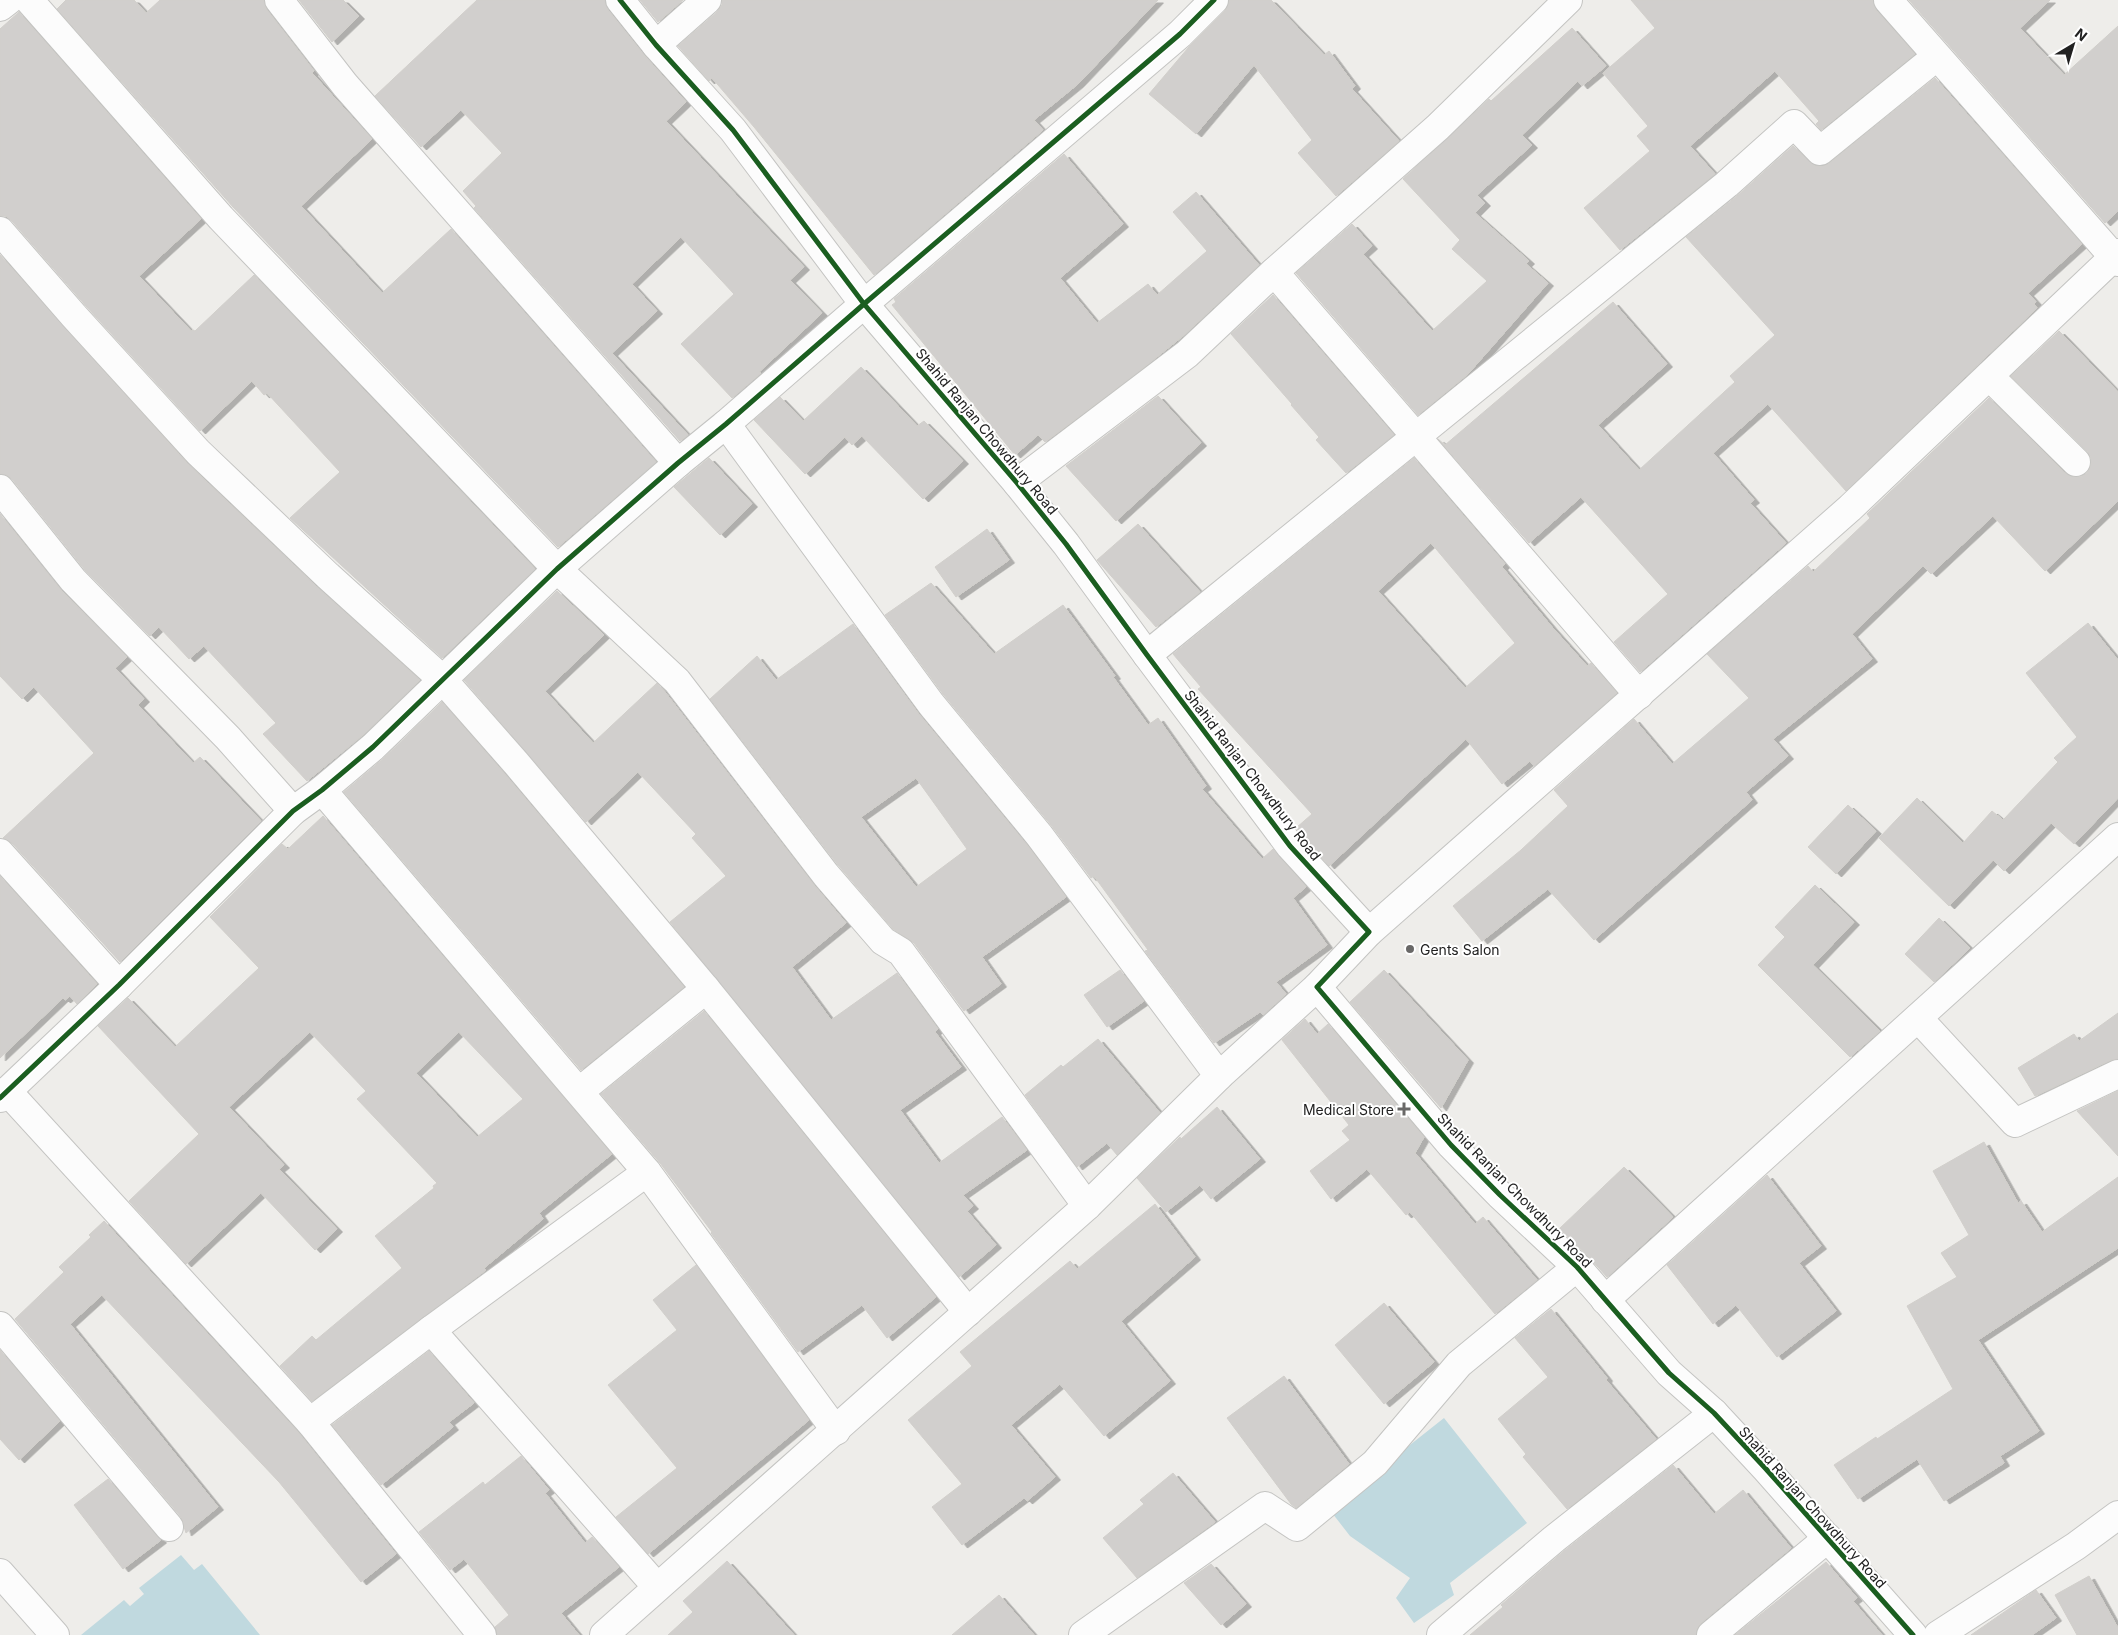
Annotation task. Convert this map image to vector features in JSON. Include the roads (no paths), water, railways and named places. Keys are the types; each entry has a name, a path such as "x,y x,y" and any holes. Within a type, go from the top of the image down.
{"street":[{"path":"0,7 9,0"},
{"path":"29,0 221,218 557,569 677,681 826,875 883,941 901,952 1087,1206"},
{"path":"279,0 345,85 678,463"},
{"name":"Shahid Ranjan Chowdhury Road","path":"620,0 656,45 733,130 864,304 1017,482 1066,544 1146,655 1290,846 1369,932"},
{"path":"656,45 707,0"},
{"path":"482,1635 310,1422 4,1095 119,985 293,811 322,790 373,747 557,569 678,463 726,424 1180,34 1214,0"},
{"path":"1017,482 1187,354 1274,272 1438,127 1568,0"},
{"path":"604,1635 836,1431 1087,1206 1219,1076 1317,987 1369,932 1850,508 2116,258 1888,0"},
{"path":"1146,655 1727,184 1794,124 1820,151 1936,56"},
{"path":"0,230 74,316 198,452 328,576 443,680 516,763 706,989 968,1312"},
{"path":"1274,272 1414,437 1640,695"},
{"path":"1989,376 2076,462"},
{"path":"726,424 931,704 1039,835 1219,1076"},
{"path":"0,489 73,580 228,738 293,811"},
{"path":"322,790 647,1172 836,1431"},
{"path":"1605,1300 2118,837"},
{"path":"0,853 119,985"},
{"name":"Shahid Ranjan Chowdhury Road","path":"1317,987 1451,1145 1500,1195 1577,1267 1669,1373 1714,1413 1913,1635"},
{"path":"580,1092 706,989"},
{"path":"1918,1018 2015,1123 2118,1074"},
{"path":"310,1422 431,1330 647,1172"},
{"path":"1083,1635 1265,1506 1298,1527 1375,1463 1459,1364 1577,1267"},
{"path":"0,1326 169,1527"},
{"path":"431,1330 657,1587"},
{"path":"1441,1635 1554,1539 1714,1413"},
{"path":"1938,1635 2076,1546 2118,1516"},
{"path":"1711,1635 1828,1538"},
{"path":"0,1573 55,1635"}],"water":[{"path":"1444,1418 1527,1523 1450,1583 1454,1595 1414,1623 1396,1598 1410,1578 1350,1536 1329,1509"},
{"path":"181,1555 194,1570 202,1564 260,1635 81,1635 124,1600 130,1606 144,1594 139,1588"}],"place":[{"name":"Gents Salon","path":"1410,949"},
{"name":"Medical Store","path":"1404,1109"}]}
